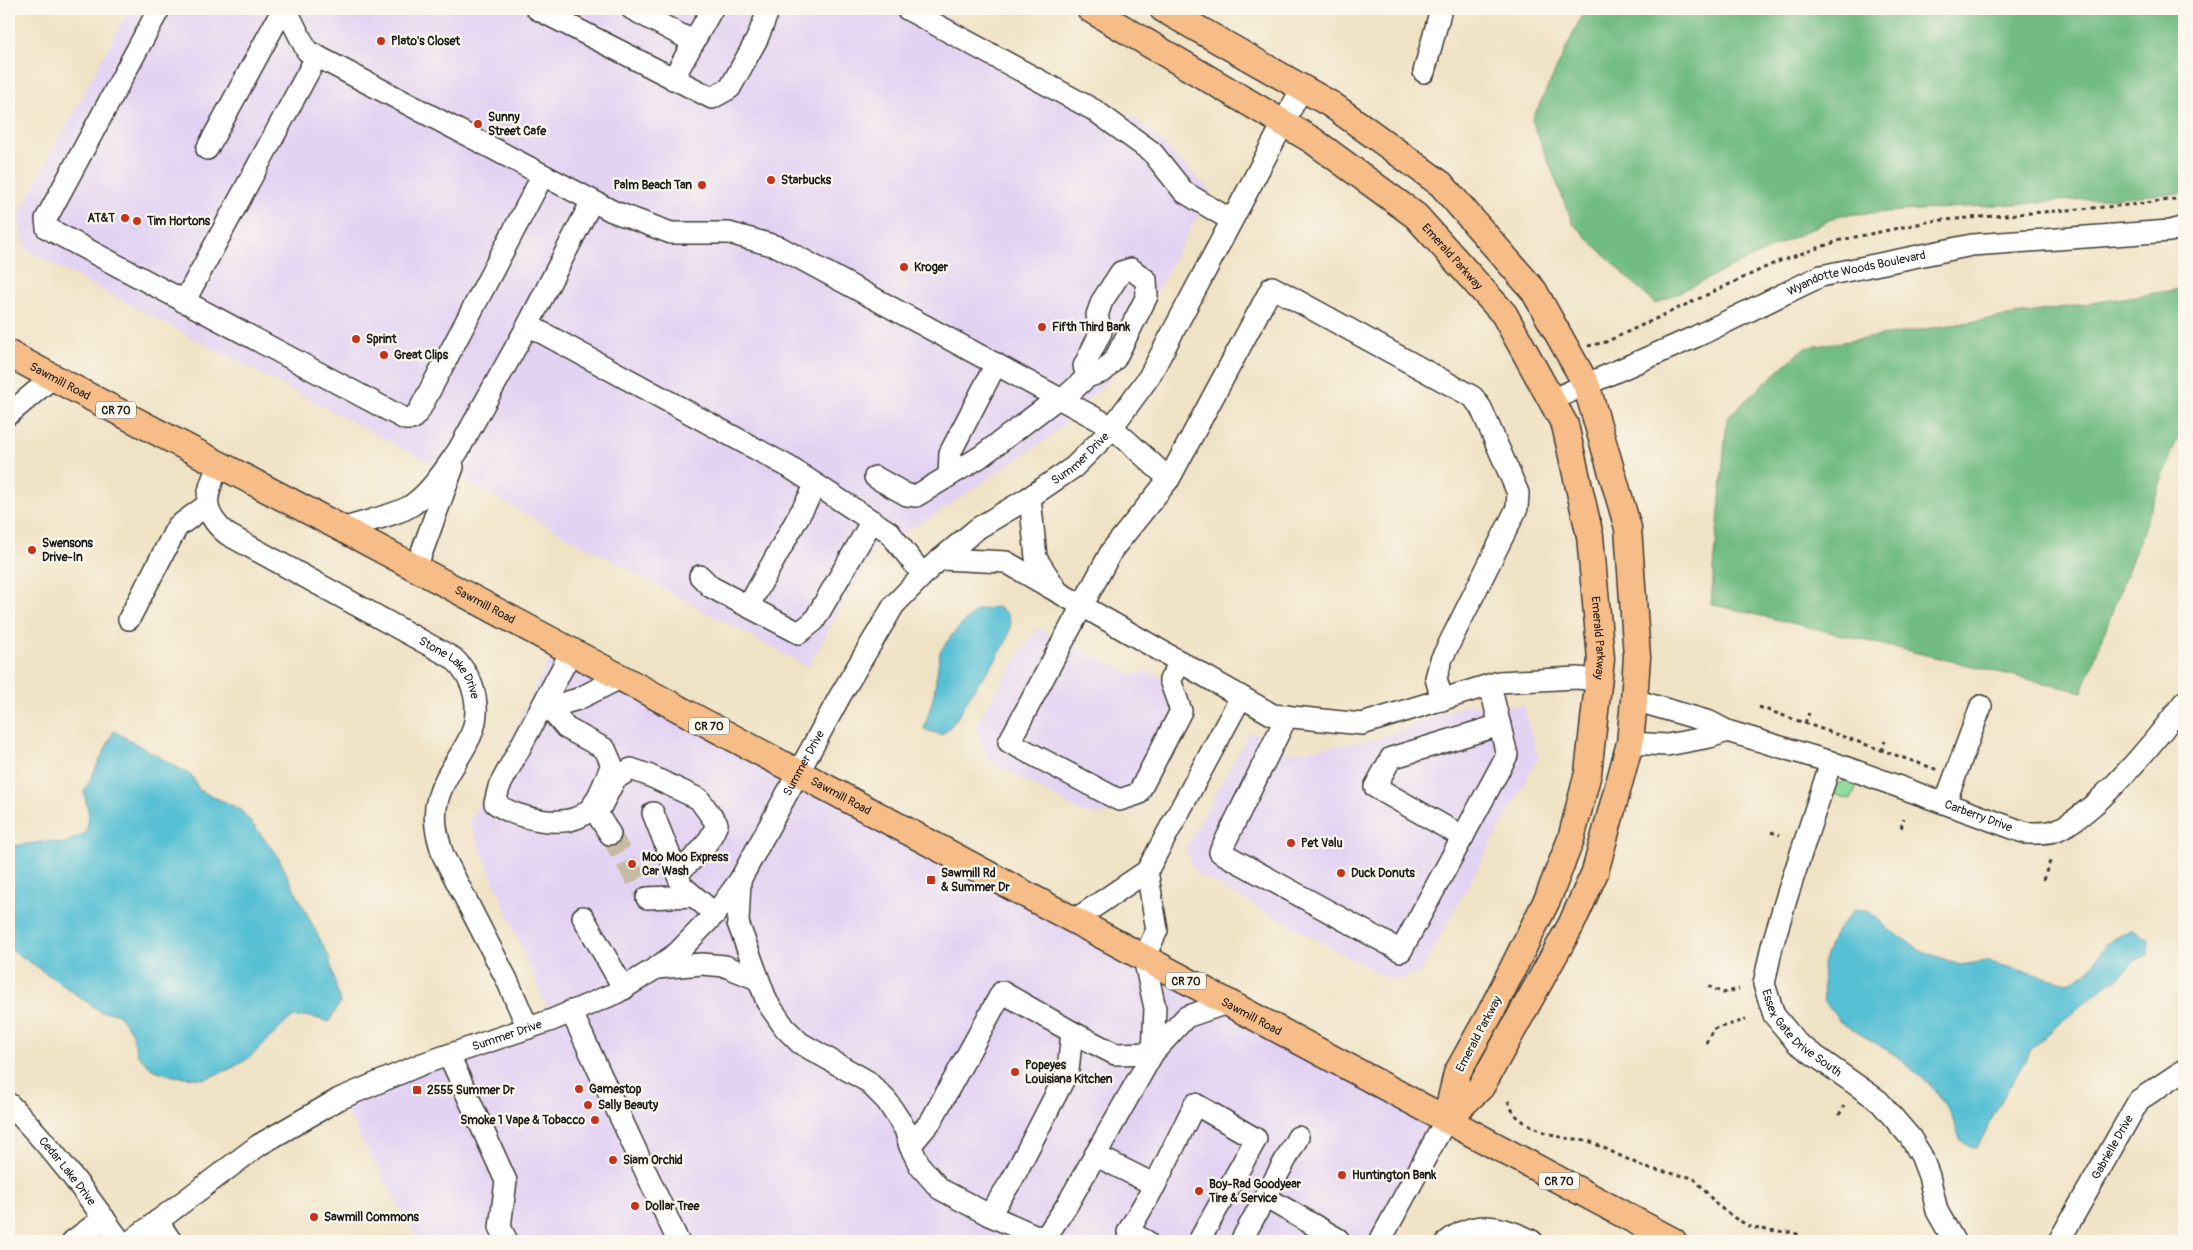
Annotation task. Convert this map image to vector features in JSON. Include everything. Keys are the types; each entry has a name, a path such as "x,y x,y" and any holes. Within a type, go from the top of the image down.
{"main road":[{"name":"Emerald Parkway","path":"1090,9 1312,140 1416,216 1504,314 1565,425 1590,536 1600,659 1588,773 1572,840 1548,898 1490,1014 1457,1072 1446,1120"},
{"path":"1163,9 1332,105 1441,184 1534,292 1586,384 1628,528 1637,657 1630,743 1595,872 1571,925 1481,1087 1446,1120"},
{"name":"Sawmill Road","path":"9,354 219,463 799,772 1073,921 1673,1241"}],"street":[{"path":"159,9 46,218 46,228 405,420 412,419 419,411 543,175"},
{"path":"284,9 306,51 612,211 671,234 729,233 779,247 1112,427 1169,479"},
{"path":"207,149 284,9"},
{"path":"537,9 712,98 730,88 757,39 770,9"},
{"path":"632,9 694,42"},
{"path":"673,79 712,9"},
{"path":"907,9 1094,110 1152,152 1184,192 1232,220"},
{"path":"1424,72 1441,9"},
{"path":"184,302 317,56"},
{"name":"Summer Drive","path":"131,1241 259,1145 339,1099 449,1055 528,1028 624,989 677,953 715,914 740,880 840,696 894,605 941,558 978,528 1030,497 1074,467 1112,427 1150,377 1302,88"},
{"path":"342,529 411,506 422,497 458,451 528,325 592,200"},
{"name":"Wyandotte Woods Boulevard","path":"1551,400 1697,336 1822,276 1972,245 2170,231 2184,227"},
{"path":"875,477 908,495 916,496 980,457 1060,399 1086,377 1104,371 1115,358 1147,296 1146,280 1131,269 1121,272 1102,301 1098,315 1101,332 1084,366 1086,377"},
{"path":"1182,662 1170,680 1181,711 1138,794 1119,800 1009,742 1112,550 1169,479 1272,287 1473,397 1482,408 1518,493 1517,508 1441,660 1436,678 1442,700"},
{"path":"528,325 789,467 889,532 923,576"},
{"path":"949,476 950,453 996,364"},
{"path":"9,414 54,377"},
{"path":"416,568 458,451"},
{"path":"129,619 177,527 207,505 209,490 219,463"},
{"path":"749,605 816,485"},
{"path":"1030,497 1036,558 1058,592"},
{"name":"Stone Lake Drive","path":"207,505 209,514 217,526 227,534 453,658 465,669 474,688 477,721 473,733 444,781 437,800 434,818 437,837 443,855 507,980 528,1028"},
{"path":"700,576 711,586 799,633 814,621 872,521"},
{"path":"941,558 1006,562 1273,715 1362,724 1499,682 1567,678 1598,680"},
{"path":"571,652 499,787 495,803 506,811 533,820 562,820 577,818 589,810 612,765 605,749 566,728 556,716 561,704 578,699 620,678"},
{"path":"1287,716 1220,852 1401,951 1507,756 1490,685"},
{"path":"1073,921 1147,871 1241,697"},
{"name":"Carberry Drive","path":"1634,700 1710,722 1727,731 1832,762 2026,833 2055,831 2074,822 2118,782 2151,748 2184,702"},
{"path":"1945,803 1981,706"},
{"path":"1463,837 1374,787 1391,758 1500,725"},
{"path":"1630,743 1674,744 1710,737 1727,731"},
{"name":"Essex Gate Drive South","path":"1832,762 1788,893 1772,946 1764,984 1774,1015 1797,1043 1879,1102 1910,1137 1921,1155 1929,1176 1937,1211 1954,1241"},
{"path":"610,834 597,814 615,779 630,769 648,775 699,799 717,824 712,838 696,858 678,872"},
{"path":"653,814 678,872 682,886 715,914"},
{"path":"1147,871 1157,930 1144,958 1155,1008 1153,1053"},
{"path":"740,880 738,923 767,1002 785,1028 800,1043 867,1081 887,1101 905,1129 910,1146 920,1166 940,1189 989,1216 1045,1241 1153,1053 1186,1017 1227,1003"},
{"path":"647,898 693,896"},
{"path":"583,917 624,989"},
{"path":"656,968 725,966 757,979"},
{"path":"910,1146 931,1121 1002,992 1115,1054 1153,1053"},
{"path":"571,1011 678,1241"},
{"path":"989,1216 1012,1180 1068,1071 1072,1032"},
{"path":"449,1055 506,1181 500,1227 507,1241"},
{"name":"Gabrielle Drive","path":"2059,1241 2139,1100 2184,1070"},
{"name":"Cedar Lake Drive","path":"9,1104 37,1132 120,1241"},
{"path":"1146,1241 1125,1236 1155,1185 1195,1104 1256,1139 1199,1241"},
{"path":"1380,1241 1446,1120"},
{"path":"1241,1241 1298,1137"},
{"path":"1095,1155 1155,1185"},
{"path":"1265,1197 1338,1239 1337,1241"},
{"path":"73,1241 104,1218"},
{"path":"157,1221 171,1241"},
{"path":"1448,1241 1470,1230 1494,1226 1532,1241"}],"path":[{"path":"1759,707 1943,772"},
{"path":"1804,723 1809,713"},
{"path":"1882,751 1885,741"},
{"path":"1901,828 1904,819"},
{"path":"1771,832 1780,835"},
{"path":"2043,880 2052,859"},
{"path":"1708,986 1723,993 1739,989"},
{"path":"1706,1043 1714,1029 1746,1020"},
{"path":"1508,1101 1514,1114 1524,1122 1544,1132 1564,1138 1587,1140 1646,1168 1694,1178 1717,1205 1736,1219 1753,1228 1794,1233 1800,1235 1806,1241"},
{"path":"1839,1115 1844,1106"}],"shaded area":[{"path":"129,9 932,9 1140,122 1211,191 1109,379 1051,436 927,520 874,548 808,667 491,495 26,250 18,216"},
{"path":"1037,628 1132,674 1150,672 1184,690 1192,717 1146,802 1128,814 1085,814 989,761 975,725"},
{"path":"556,644 1446,1120 1380,1241 419,1241 339,1099 552,1020 470,823"},
{"path":"1466,705 1524,706 1538,758 1420,973 1392,981 1196,873 1185,849 1250,731 1290,753 1376,739"}],"green space":[{"path":"1585,9 2184,9 2184,193 1840,215 1655,304 1573,224 1532,120"},
{"path":"2184,290 2184,421 2082,692 1711,604 1727,417 1804,348"},
{"path":"1847,779 1853,780 1856,783 1856,789 1851,800 1832,793 1833,787"}],"water":[{"path":"996,607 1006,613 1010,622 1009,634 1004,646 952,725 941,735 924,729 934,694 940,652 951,636 977,610"},
{"path":"114,731 192,776 199,790 240,809 276,853 329,957 340,1003 329,1022 309,1016 291,1018 249,1058 232,1068 205,1079 173,1076 152,1069 138,1056 131,1031 117,1013 101,1012 11,949 9,946 9,852 14,846 48,841 62,844 86,833 89,816 84,792"},
{"path":"1854,909 1870,912 1889,930 1921,950 1960,965 1986,961 2067,983 2088,972 2107,943 2132,929 2149,940 2148,955 2133,962 2119,978 2105,985 2032,1049 2000,1103 1977,1148 1970,1147 1960,1139 1951,1115 1935,1089 1895,1055 1840,1022 1824,1001 1822,966 1834,934"}],"tunnel":[{"path":"610,834 647,898"}],"place":[{"name":"Plato's Closet","path":"381,41"},
{"name":"Sunny Street Cafe","path":"478,124"},
{"name":"Starbucks","path":"771,180"},
{"name":"Palm Beach Tan","path":"702,185"},
{"name":"AT&T","path":"125,218"},
{"name":"Tim Hortons","path":"137,221"},
{"name":"Kroger","path":"904,267"},
{"name":"Fifth Third Bank","path":"1042,327"},
{"name":"Sprint","path":"356,339"},
{"name":"Great Clips","path":"384,355"},
{"name":"Swensons Drive-In","path":"32,550"},
{"name":"Pet Valu","path":"1291,843"},
{"name":"Moo Moo Express Car Wash","path":"632,864"},
{"name":"Duck Donuts","path":"1341,873"},
{"name":"Sawmill Rd & Summer Dr","path":"931,880"},
{"name":"Popeyes Louisiana Kitchen","path":"1015,1072"},
{"name":"Gamestop","path":"579,1089"},
{"name":"2555 Summer Dr","path":"417,1090"},
{"name":"Sally Beauty","path":"588,1105"},
{"name":"Smoke 1 Vape & Tobacco","path":"595,1120"},
{"name":"Siam Orchid","path":"613,1160"},
{"name":"Huntington Bank","path":"1342,1175"},
{"name":"Boy-Rad Goodyear Tire & Service","path":"1199,1191"},
{"name":"Dollar Tree","path":"635,1206"},
{"name":"Sawmill Commons","path":"314,1217"}]}
